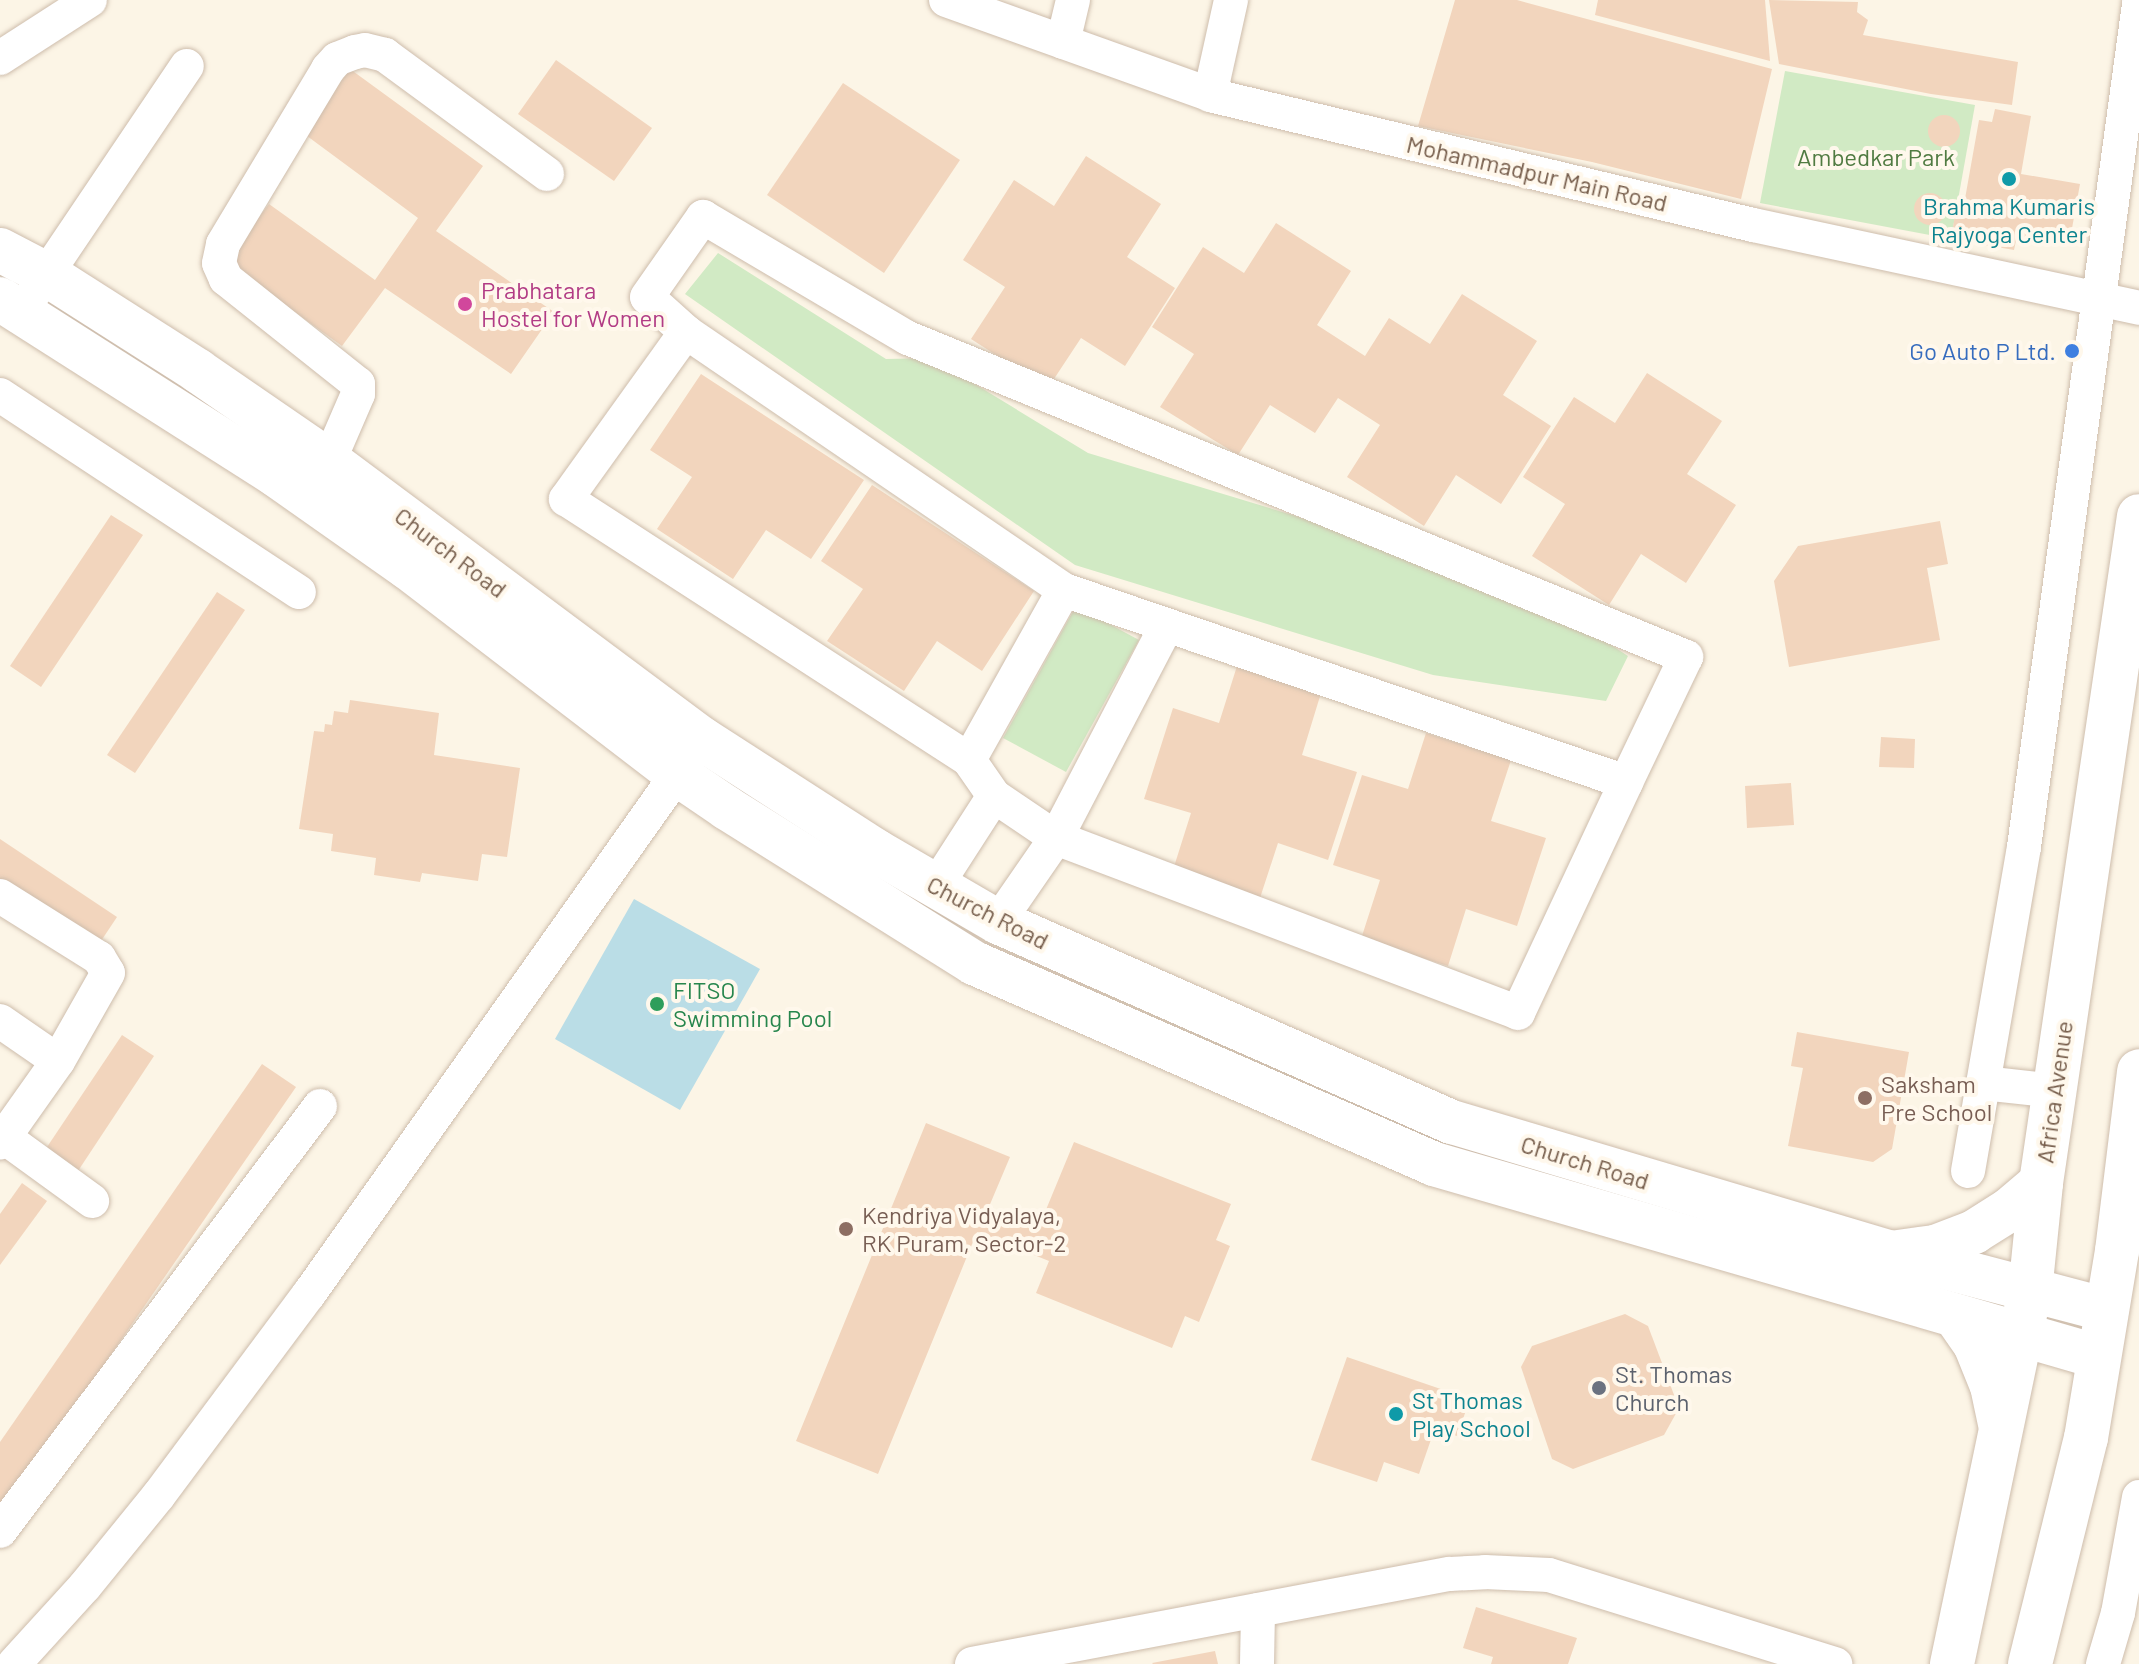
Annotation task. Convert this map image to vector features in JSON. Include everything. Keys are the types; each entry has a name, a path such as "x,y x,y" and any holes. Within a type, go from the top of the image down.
{"street":[{"path":"0,58 90,0"},
{"name":"Mohammadpur Main Road","path":"946,0 1210,95 1753,225 2139,308"},
{"path":"1063,42 1073,0"},
{"path":"1210,95 1231,0"},
{"path":"1968,1171 2024,847 2139,4"},
{"path":"329,461 358,394 358,384 226,279 219,263 223,244 328,69 337,59 355,52 365,50 385,55 547,174"},
{"path":"11,305 46,274 187,66"},
{"path":"686,332 566,499 969,760 994,796 1056,838 1518,1013 1686,657 908,338 703,217 647,297 686,332 1064,590 1626,782"},
{"name":"Church Road","path":"0,250 46,274 198,371 329,461 702,739 998,922 1452,1122 1891,1253 2027,1313 2099,1357"},
{"name":"Church Road","path":"11,305 276,475 407,567 677,774 974,963 1434,1164 1956,1317 2107,1310"},
{"path":"0,395 299,592"},
{"name":"Africa Avenue","path":"1952,1664 2027,1313 2041,1183 2139,516"},
{"path":"969,760 1064,590"},
{"path":"998,922 1056,838 1166,627"},
{"path":"14,1664 85,1586 159,1495 309,1294 702,739"},
{"path":"936,886 994,796"},
{"path":"0,896 99,958 107,968 102,988 58,1061 2,1140 92,1201"},
{"path":"0,1021 58,1061"},
{"path":"2030,1664 2086,1438 2107,1310 2139,1071"},
{"path":"1983,1083 2055,1091"},
{"path":"0,1531 320,1106"},
{"path":"1891,1253 1935,1247 1974,1232 2009,1210 2041,1183"},
{"path":"1956,1317 1975,1344 1992,1386 2002,1434"},
{"path":"2103,1664 2128,1614 2139,1497"},
{"path":"972,1664 1450,1574 1517,1572 1549,1575 1835,1664"},
{"path":"1257,1664 1258,1610"}],"green space":[{"name":"Ambedkar Park","path":"1785,71 1975,105 1951,239 1760,203"},
{"path":"718,253 886,359 932,358 1088,453 1299,517 1573,620 1628,656 1606,701 1433,675 1075,565 685,294"},
{"path":"1076,606 1139,640 1066,772 1003,738"}],"water":[{"name":"FITSO Swimming Pool","path":"634,899 760,969 680,1110 555,1039"}],"building":[{"path":"1455,0 1517,0 1772,69 1741,199 1592,162 1418,126"},
{"path":"1598,0 1765,0 1770,61 1595,15"},
{"path":"1769,0 1858,2 1857,12 1868,20 1863,35 2018,62 2012,105 1931,94 1779,64"},
{"path":"556,60 652,128 614,181 518,114"},
{"path":"350,69 483,166 436,231 554,312 511,374 385,288 342,346 225,262 269,204 375,280 418,218 303,133"},
{"path":"843,83 960,160 884,273 767,195"},
{"name":"Brahma Kumaris Rajyoga Center","path":"1995,109 2031,116 2021,174 2080,184 2069,245 2017,236 2014,250 1951,239 1956,209 1963,210 1979,120 1992,122"},
{"path":"1944,115 1956,119 1960,131 1956,143 1944,147 1932,143 1928,131 1932,119"},
{"path":"1086,156 1161,204 1127,257 1175,288 1125,366 1081,338 1048,388 971,339 1005,287 963,260 1014,180 1054,206"},
{"path":"1930,193 1942,197 1946,209 1942,221 1930,225 1918,221 1914,209 1918,197"},
{"path":"1276,223 1351,271 1317,325 1365,356 1389,318 1430,344 1462,294 1537,341 1503,395 1551,426 1501,504 1456,475 1424,526 1347,477 1380,425 1338,398 1315,433 1270,405 1238,455 1160,407 1194,354 1152,327 1203,247 1244,273"},
{"path":"1647,373 1722,421 1687,474 1736,505 1686,583 1641,554 1609,605 1532,556 1565,504 1523,477 1574,397 1615,423"},
{"path":"701,374 864,480 811,559 766,530 733,579 657,529 692,477 650,450"},
{"path":"872,485 1034,591 982,671 937,641 904,691 827,641 863,589 821,561"},
{"path":"111,515 143,535 41,687 10,666"},
{"path":"1940,521 1948,564 1927,568 1940,640 1789,667 1774,581 1798,546"},
{"path":"217,592 245,610 135,773 107,755"},
{"path":"1237,666 1321,693 1302,755 1357,772 1328,860 1278,843 1259,901 1172,873 1191,813 1144,799 1173,708 1219,723"},
{"path":"350,700 439,713 434,755 520,768 507,857 482,854 478,881 422,873 420,882 374,875 376,858 331,851 333,834 299,829 314,731 324,732 325,724 332,725 334,711 348,713"},
{"path":"1426,733 1511,760 1491,821 1546,838 1517,926 1466,909 1448,966 1361,939 1380,880 1333,865 1362,775 1408,789"},
{"path":"1881,737 1915,739 1914,768 1879,767"},
{"path":"1791,783 1794,825 1747,828 1745,786"},
{"path":"0,839 117,917 97,947 0,881"},
{"path":"1797,1032 1909,1052 1892,1149 1873,1162 1788,1146 1803,1068 1791,1066"},
{"path":"122,1035 154,1056 74,1177 41,1156"},
{"path":"262,1064 296,1087 0,1515 0,1442"},
{"path":"926,1123 1010,1157 988,1209 1038,1229 1074,1142 1231,1204 1216,1240 1230,1246 1199,1322 1185,1316 1172,1348 1036,1293 1049,1261 977,1232 878,1474 796,1441"},
{"path":"22,1183 47,1201 0,1265 0,1214"},
{"name":"St. Thomas Church","path":"1625,1314 1648,1326 1679,1408 1664,1435 1573,1469 1552,1459 1521,1367 1532,1346"},
{"name":"St Thomas Play School","path":"1347,1357 1470,1399 1457,1436 1435,1428 1419,1474 1384,1462 1377,1482 1311,1460"},
{"path":"1476,1607 1577,1638 1568,1664 1491,1664 1493,1657 1463,1648"},
{"path":"1215,1651 1218,1664 1152,1663"}],"place":[{"name":"Brahma Kumaris Rajyoga Center","path":"2009,179"},
{"name":"Prabhatara Hostel for Women","path":"465,304"},
{"name":"Go Auto P Ltd.","path":"2072,351"},
{"name":"FITSO Swimming Pool","path":"657,1004"},
{"name":"Saksham Pre School","path":"1865,1098"},
{"name":"Kendriya Vidyalaya, RK Puram, Sector-2","path":"846,1229"},
{"name":"St. Thomas Church","path":"1599,1388"},
{"name":"St Thomas Play School","path":"1396,1414"}]}
